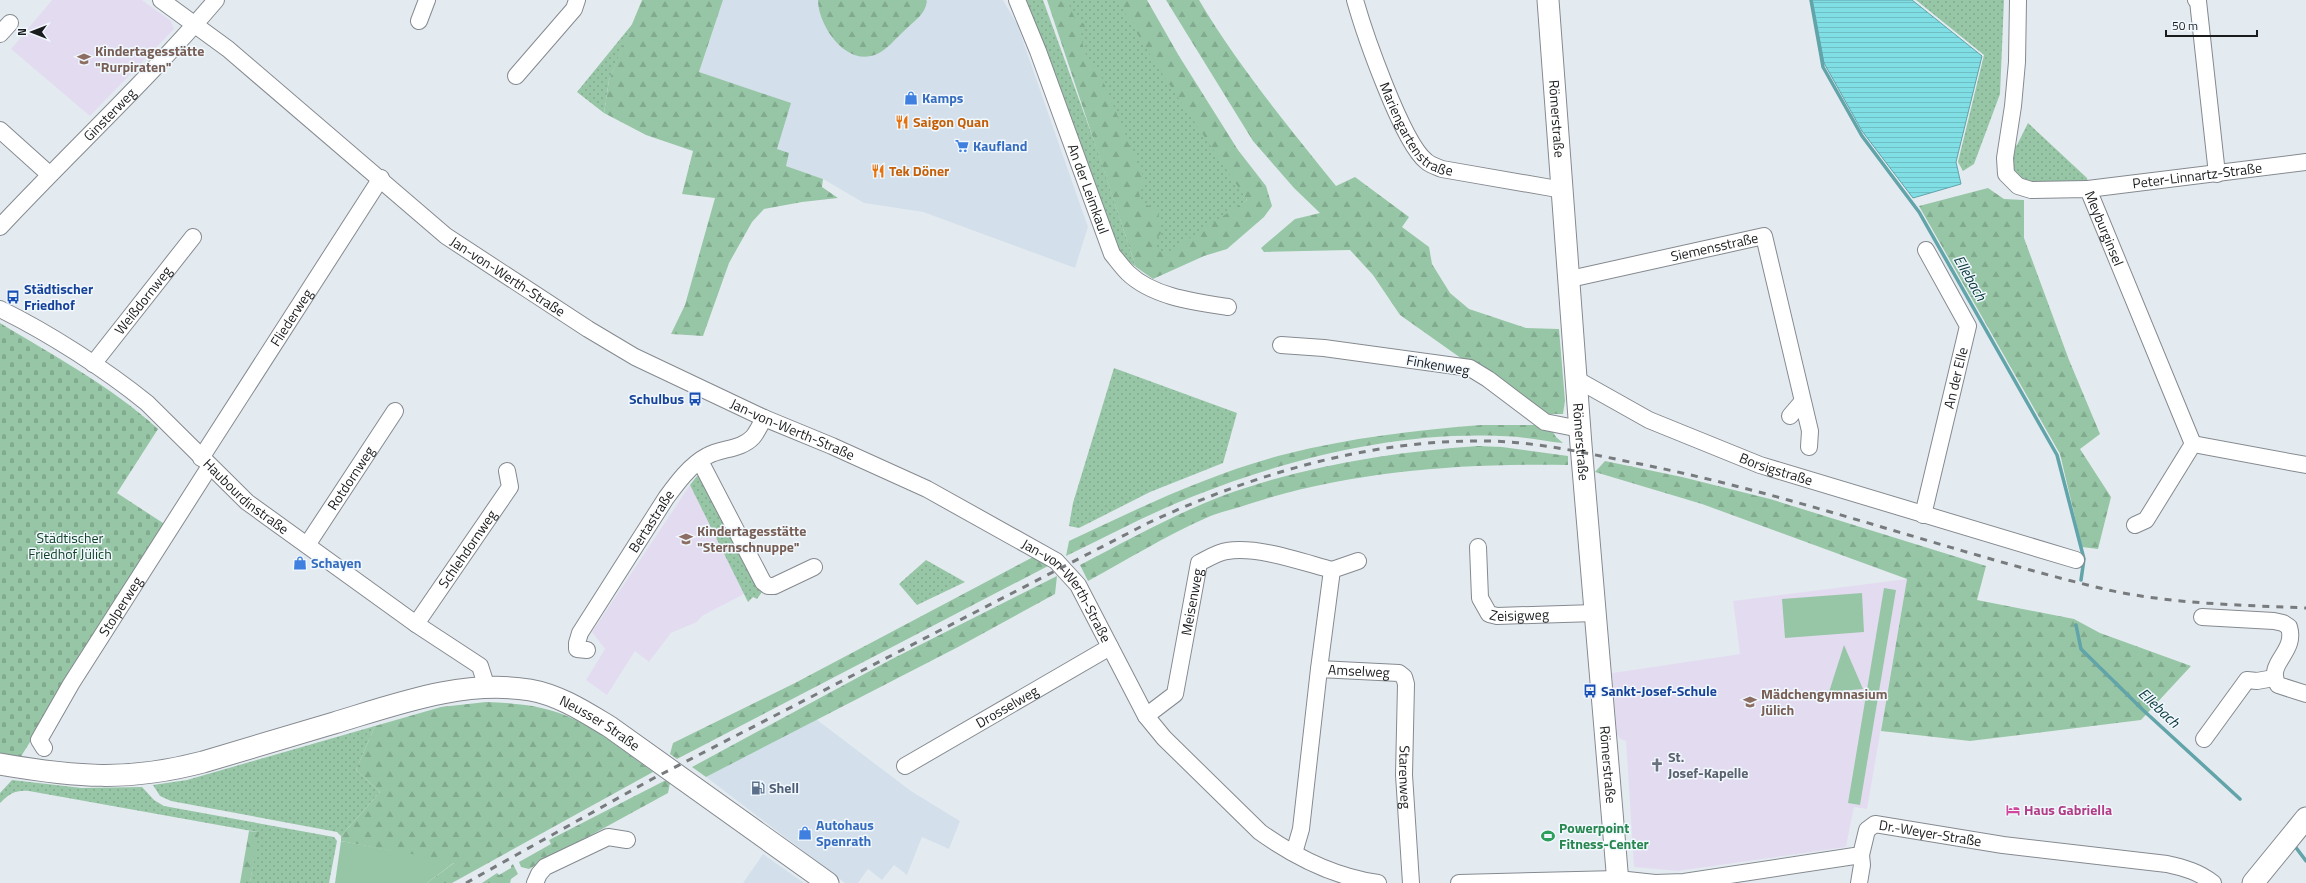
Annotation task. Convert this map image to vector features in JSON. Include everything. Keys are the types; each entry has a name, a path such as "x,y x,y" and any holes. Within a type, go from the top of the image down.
{"main road":[{"name":"Römerstraße","path":"1548,0 1570,279 1576,379 1618,881"},
{"name":"Neusser Straße","path":"0,764 81,776 142,775 190,765 333,723 447,692 487,688 530,690 577,707 610,726 828,883"},
{"path":"2253,883 2306,818"}],"street":[{"name":"Jan-von-Werth-Straße","path":"161,0 228,49 381,178 446,236 588,329 635,357 764,418 832,446 927,489 1056,562 1078,585 1146,716 1164,738 1260,832 1294,853 1343,876 1378,883"},
{"name":"Ginsterweg","path":"0,227 49,174 168,55 216,0"},
{"path":"419,21 427,0"},
{"path":"516,76 574,9 577,0"},
{"name":"An der Leimkaul","path":"1017,0 1038,51 1112,254 1128,273 1150,288 1195,302 1228,306"},
{"name":"Mariengartenstraße","path":"1355,0 1373,52 1405,130 1415,149 1426,162 1442,169 1563,190"},
{"name":"Meyburginsel","path":"2018,0 2017,62 2005,158 2006,174 2018,186 2031,190 2088,189 2193,444"},
{"path":"2196,0 2198,1 2217,174"},
{"path":"0,130 49,174"},
{"name":"Peter-Linnartz-Straße","path":"2088,189 2306,162"},
{"name":"Fliederweg","path":"206,462 381,178"},
{"name":"Siemensstraße","path":"1570,279 1764,236 1810,431 1809,447"},
{"name":"Weißdornweg","path":"93,364 193,237"},
{"name":"An der Elle","path":"1923,515 1968,326 1926,250"},
{"name":"Haubourdinstraße","path":"0,308 20,318 93,364 147,403 247,502 416,624 480,666 487,688"},
{"name":"Finkenweg","path":"1281,345 1324,348 1470,368 1488,379 1545,422 1580,428"},
{"name":"Borsigstraße","path":"1576,379 1649,420 1760,465 1923,515 1994,530 2076,560"},
{"path":"1790,416 1802,402"},
{"name":"Rotdornweg","path":"307,545 395,411"},
{"name":"Bertastraße","path":"587,650 577,649 580,633 679,480 708,455 740,445 752,437 764,418"},
{"path":"2135,525 2146,520 2193,444 2306,465"},
{"path":"700,461 763,582 768,586 774,586 814,567"},
{"name":"Stolperweg","path":"44,748 39,740 71,684 206,462"},
{"name":"Schlehdornweg","path":"416,624 510,487 507,471"},
{"name":"Zeisigweg","path":"1478,547 1480,598 1489,614 1497,616 1595,613"},
{"name":"Meisenweg","path":"1146,716 1175,694 1199,563 1226,551 1247,551 1274,554 1332,570"},
{"path":"1294,853 1301,829 1332,570 1358,562"},
{"path":"2202,617 2274,621 2283,623 2289,627 2291,642 2288,650 2277,665 2274,678 2278,685 2306,694"},
{"name":"Drosselweg","path":"904,766 1110,647"},
{"name":"Amselweg","path":"1319,669 1399,673"},
{"name":"Starenweg","path":"1399,673 1404,677 1406,684 1404,775 1411,883"},
{"path":"2204,739 2247,680 2257,681 2274,678"},
{"name":"Dr.-Weyer-Straße","path":"1859,883 1866,830 1875,824 2003,845 2167,864 2201,874 2213,883"},
{"path":"535,883 539,874 545,867 608,837 627,840"},
{"path":"1459,883 1618,881 1684,882 1862,855"}],"shaded area":[{"name":"Kindertagesstätte \"Rurpiraten\"","path":"52,0 142,0 171,21 174,29 90,116 11,49"},
{"path":"723,0 1003,0 1017,24 1088,227 1075,268 923,212 864,203 823,179 786,166 777,149 699,72"},
{"name":"Kindertagesstätte \"Sternschnuppe\"","path":"690,485 744,594 702,616 697,622 671,633 649,662 635,651 607,695 586,680 605,649 592,632"},
{"name":"Mädchengymnasium Jülich","path":"1907,579 1867,809 1854,807 1846,847 1678,871 1634,867 1626,741 1620,739 1617,734 1612,673 1740,654 1733,601"},
{"path":"816,719 911,791 960,821 949,849 922,837 907,875 894,865 882,880 868,869 858,883 845,883 706,777"},
{"path":"763,854 804,883 743,883"}],"green space":[{"path":"642,0 723,0 699,72 791,103 777,149 789,153 786,166 823,179 822,187 838,198 802,202 764,209 752,222 729,263 703,336 671,334 685,305 715,198 682,194 693,151 646,135 604,113 609,80"},
{"path":"818,0 927,1 924,10 919,17 888,46 877,54 866,57 855,55 845,50 836,42 823,21 819,10"},
{"path":"1022,0 1043,0 1097,149 1136,267 1118,254"},
{"path":"1047,0 1067,0 1075,19 1084,24 1085,28 1080,36 1087,58 1097,67 1146,183 1139,193 1141,202 1158,211 1161,233 1155,241 1156,249 1163,253 1172,250 1247,200 1159,69 1117,0 1147,0 1179,56 1238,150 1266,186 1272,206 1264,217 1227,249 1204,256 1153,279 1136,267"},
{"path":"1057,0 1128,0 1247,200 1158,265"},
{"path":"1166,0 1199,0 1247,72 1336,186 1355,177 1409,217 1402,227 1429,247 1432,264 1450,293 1469,309 1526,328 1559,329 1565,401 1563,414 1549,414 1465,361 1400,315 1373,275 1350,250 1264,252 1261,248 1295,219 1320,213 1294,188 1253,141"},
{"path":"1916,0 2004,0 2000,94 1974,164 1963,171 1958,162 1984,55"},
{"path":"634,22 609,80 604,113 577,92"},
{"path":"2028,123 2087,178 2088,183 2024,184 2009,174 2009,150 2017,145"},
{"path":"1988,188 2004,199 2024,200 2024,238 2069,360 2100,434 2080,449 2111,497 2098,549 2082,547 2060,454 1919,206"},
{"name":"Städtischer Friedhof Jülich","path":"0,323 102,385 140,413 158,429 117,493 166,525 20,758 0,755"},
{"path":"1114,368 1237,413 1223,463 1150,492 1079,528 1069,526 1073,503"},
{"path":"1481,425 1536,425 1551,429 1556,437 1563,443 1508,436 1461,436 1422,438 1344,450 1306,459 1230,482 1145,517 1066,556 1069,541 1176,492 1258,462 1310,448 1358,439 1432,429"},
{"path":"1478,446 1502,447 1568,456 1568,465 1487,466 1407,471 1327,484 1288,493 1211,516 1161,540 1088,581 1080,565 1186,511 1253,485 1284,476 1348,462 1413,452"},
{"path":"1605,461 1682,477 1770,499 1986,566 1977,600 2074,619 2100,633 2191,666 2141,720 1970,741 1881,731 1907,579 1702,504 1595,472"},
{"path":"697,476 703,477 757,586 762,592 757,599 753,597 748,602 690,485"},
{"path":"1033,557 1048,566 677,759 670,754 673,743 795,683"},
{"path":"926,560 965,582 917,605 899,584"},
{"path":"1057,576 1055,594 960,646 706,777 692,767 892,659"},
{"path":"1884,588 1896,590 1860,805 1848,803"},
{"path":"1862,593 1864,632 1785,638 1782,599"},
{"path":"1844,645 1863,689 1829,692"},
{"path":"486,702 538,707 567,716 590,727 653,772 452,883 427,883 454,863 341,841 341,836 380,792 356,770 375,726 441,707"},
{"path":"375,726 356,770 380,792 341,836 337,832 171,801 160,796 153,785 187,780"},
{"path":"12,780 82,788 142,787 154,800 164,806 334,837 337,841 329,883 250,883 258,832 29,791 13,793 0,803 0,793"},
{"path":"666,780 670,783 668,793 529,869 521,867 519,862 551,844 549,840"},
{"path":"249,831 259,832 250,883 240,883"},
{"path":"341,841 455,862 427,883 335,883"},
{"path":"513,864 518,874 511,879 510,883 482,883 497,873 499,875 511,868"}],"water":[{"path":"1812,0 1912,0 1982,56 1956,162 1961,184 1913,198 1862,131 1824,63"}],"waterway":[{"name":"Ellebach","path":"1811,0 1823,67 1862,136 1919,212 2057,455 2084,559 2081,580"},
{"name":"Ellebach","path":"2076,625 2081,649 2143,710 2240,799"},
{"name":"Ellebach","path":"2294,845 2306,861"}],"railway":[{"path":"466,883 654,778 1148,523 1227,490 1269,476 1310,464 1353,454 1396,447 1439,442 1501,441 1575,451 1690,475 1750,490 2045,574 2104,589 2179,601 2306,608"}],"place":[{"name":"Kindertagesstätte \"Rurpiraten\"","path":"84,59"},
{"name":"Kamps","path":"911,98"},
{"name":"Saigon Quan","path":"902,122"},
{"name":"Kaufland","path":"962,146"},
{"name":"Tek Döner","path":"878,171"},
{"name":"Städtischer Friedhof","path":"13,297"},
{"name":"Schulbus","path":"695,399"},
{"name":"Kindertagesstätte \"Sternschnuppe\"","path":"686,539"},
{"name":"Schayen","path":"300,563"},
{"name":"Sankt-Josef-Schule","path":"1590,691"},
{"name":"Mädchengymnasium Jülich","path":"1750,702"},
{"name":"St. Josef-Kapelle","path":"1657,765"},
{"name":"Shell","path":"758,788"},
{"name":"Haus Gabriella","path":"2013,810"},
{"name":"Autohaus Spenrath","path":"805,833"},
{"name":"Powerpoint Fitness-Center","path":"1548,836"}]}
